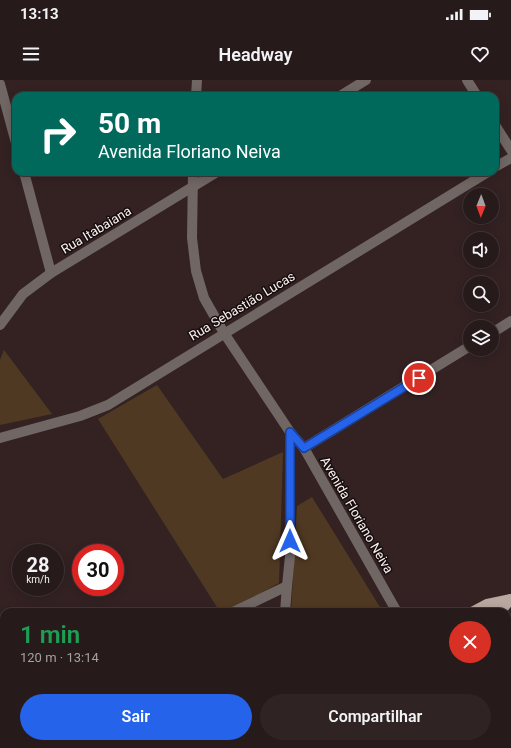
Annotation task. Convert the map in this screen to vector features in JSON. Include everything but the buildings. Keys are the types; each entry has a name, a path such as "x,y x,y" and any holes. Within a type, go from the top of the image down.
{"main road":[{"path":"480,608 487,604 511,599"},
{"path":"503,608 511,599"}],"street":[{"path":"196,92 197,80"},
{"path":"346,92 366,80"},
{"path":"467,80 474,92"},
{"path":"0,84 12,128"},
{"path":"499,131 511,150"},
{"path":"499,165 511,158"},
{"path":"25,176 51,273"},
{"name":"Avenida Floriano Neiva","path":"194,176 192,238 196,271 204,298 224,333 290,432 304,448 395,608"},
{"name":"Rua Itabaiana","path":"0,325 23,294 51,273 211,176"},
{"name":"Rua Sebastião Lucas","path":"0,438 80,416 108,405 481,176"},
{"path":"499,329 511,322"},
{"path":"304,448 463,350"},
{"path":"285,608 290,556 290,432"},
{"path":"241,608 286,586"}],"shaded area":[{"path":"4,350 52,414 0,425 0,360"},
{"path":"157,385 223,479 283,452 279,583 233,608 217,608 98,419"},
{"path":"312,497 381,608 291,608 297,506"}],"route":[{"path":"290,541 290,432 304,448 419,378"}]}
